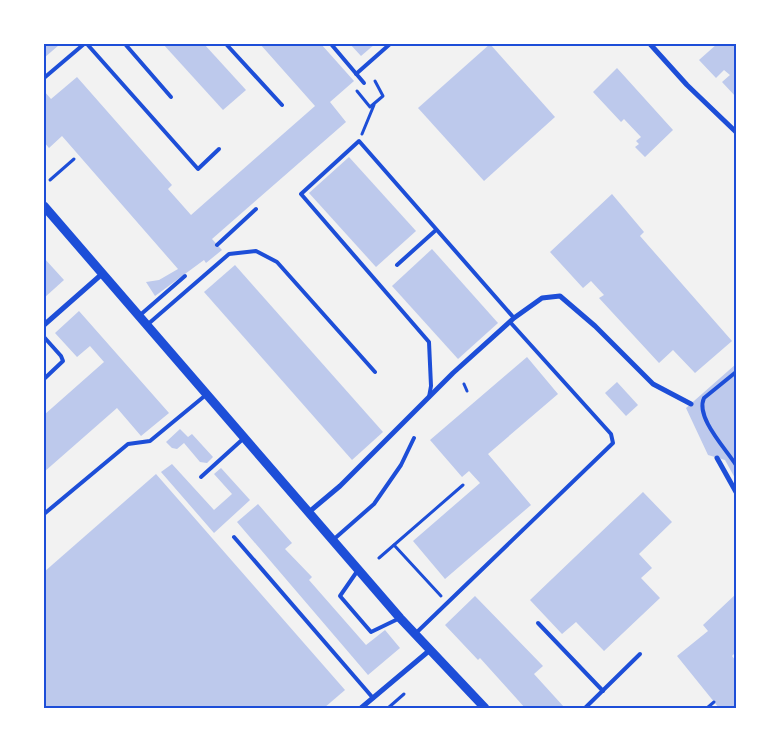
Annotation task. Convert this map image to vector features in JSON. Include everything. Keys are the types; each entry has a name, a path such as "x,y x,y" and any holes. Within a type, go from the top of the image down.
{"street":[{"path":"650,44 736,132"},
{"path":"44,206 400,618 485,708"},
{"path":"44,325 102,274"},
{"path":"309,512 340,486 453,373 512,320 542,298 560,296 595,326 653,384 691,404"},
{"path":"717,458 736,492"},
{"path":"361,708 430,650"}],"lane":[{"path":"44,78 86,44 198,168 219,150"},
{"path":"124,44 171,97"},
{"path":"226,44 282,105"},
{"path":"331,44 364,83"},
{"path":"356,74 390,44"},
{"path":"415,634 613,443 610,434 358,141 300,194 429,342 431,386 429,398"},
{"path":"327,170 330,174"},
{"path":"217,245 256,210"},
{"path":"397,265 436,230"},
{"path":"147,325 229,254 256,251 277,262 375,372"},
{"path":"139,316 185,276"},
{"path":"44,337 61,356 63,361 44,379"},
{"path":"736,372 704,398 702,410 718,442 736,465"},
{"path":"44,514 128,444 150,441 207,394"},
{"path":"202,477 244,438"},
{"path":"333,540 374,504 401,465 414,438"},
{"path":"234,537 373,698"},
{"path":"358,570 340,596 371,632 400,618"},
{"path":"538,622 603,691"},
{"path":"585,708 640,654"}],"path":[{"path":"358,141 375,102"},
{"path":"50,180 74,159"},
{"path":"464,384 467,391"},
{"path":"379,558 464,486"},
{"path":"394,545 447,603"},
{"path":"388,708 404,694"},
{"path":"707,708 714,702"}],"building":[{"path":"44,44 57,44 59,45 44,58"},
{"path":"163,44 204,44 246,90 223,110"},
{"path":"260,44 321,44 354,81 330,102 346,122 212,239 222,250 206,263 204,260 155,296 146,282 159,280 178,269 62,136 49,148 44,142 44,91 51,99 77,77 172,185 168,189 191,215 315,106"},
{"path":"350,44 375,44 361,56"},
{"path":"490,44 555,117 484,181 418,108"},
{"path":"717,44 736,44 736,97 722,82 730,75 724,70 716,78 699,60"},
{"path":"617,68 673,130 645,157 635,147 639,144 636,141 641,137 624,119 621,122 593,92"},
{"path":"349,157 416,231 376,267 309,193"},
{"path":"612,194 644,232 640,236 732,341 695,373 673,350 659,363 599,298 604,295 591,281 583,288 550,252"},
{"path":"432,249 498,323 458,359 392,286"},
{"path":"44,258 64,280 44,298"},
{"path":"235,265 383,432 352,460 204,292"},
{"path":"79,311 169,413 141,436 117,408 44,472 44,415 104,362 90,346 77,357 55,333"},
{"path":"527,357 558,394 488,454 531,505 445,579 413,541 480,483 469,471 462,477 430,440"},
{"path":"736,364 736,480 725,460 708,455 686,408"},
{"path":"617,382 638,405 626,416 605,393"},
{"path":"180,429 188,437 192,434 213,457 207,463 200,462 184,443 177,449 172,448 166,442"},
{"path":"172,464 214,510 232,494 214,474 221,468 250,500 214,533 161,472"},
{"path":"156,474 345,690 324,708 44,708 44,572"},
{"path":"643,492 672,522 639,554 652,568 641,578 660,598 604,651 576,622 562,634 530,600"},
{"path":"258,504 292,543 285,549 312,577 309,580 366,645 385,630 400,648 368,675 237,522"},
{"path":"736,594 736,652 732,656 736,661 736,708 719,708 677,656 708,631 703,625"},
{"path":"475,596 543,666 534,674 563,708 525,708 480,658 478,660 445,625"}]}
